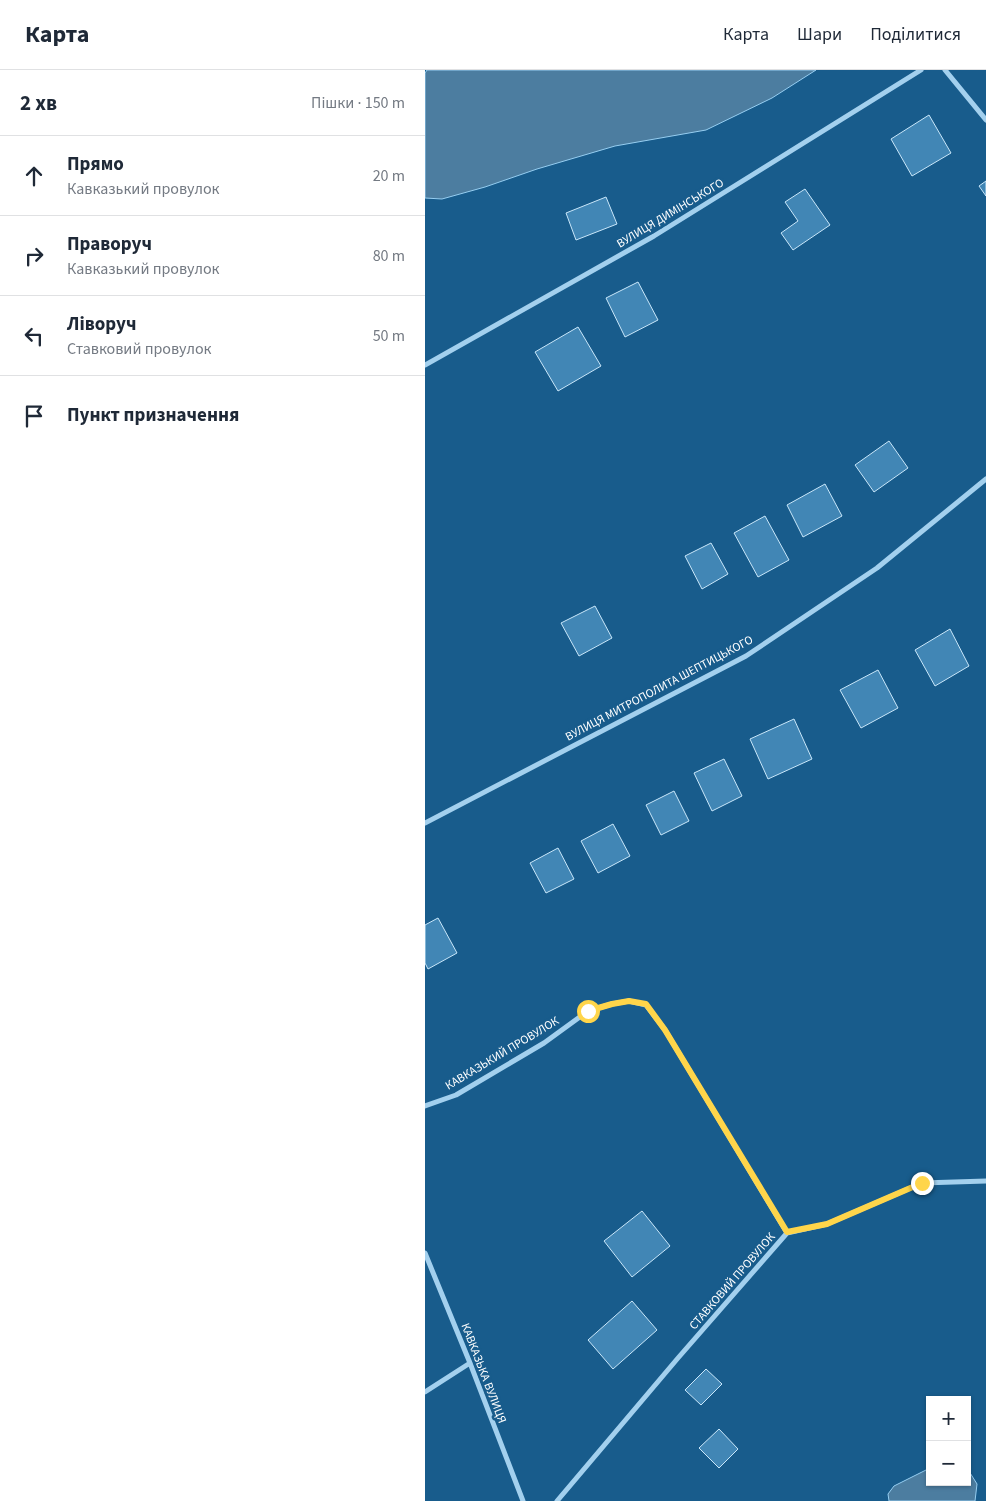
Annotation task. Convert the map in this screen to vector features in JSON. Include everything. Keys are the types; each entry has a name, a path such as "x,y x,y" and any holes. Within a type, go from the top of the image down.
{"street":[{"name":"ВУЛИЦЯ ДИМІНСЬКОГО","path":"425,365 654,236 921,70"},
{"path":"945,70 986,120"},
{"name":"ВУЛИЦЯ МИТРОПОЛИТА ШЕПТИЦЬКОГО","path":"425,823 746,656 877,568 986,479"},
{"name":"КАВКАЗЬКИЙ ПРОВУЛОК","path":"425,1106 456,1095 545,1043 588,1011 629,1001 646,1004 665,1030 787,1232"},
{"name":"СТАВКОВИЙ ПРОВУЛОК","path":"557,1501 787,1232 827,1224 922,1183 986,1182"},
{"name":"КАВКАЗЬКА ВУЛИЦЯ","path":"425,1253 523,1501"},
{"path":"425,1392 470,1363"}],"water":[{"path":"427,70 816,70 772,98 706,130 615,146 442,199 425,198 425,73"},
{"path":"926,1470 926,1486 971,1486 971,1474 977,1484 975,1501 889,1501 888,1494 894,1486"}],"building":[{"path":"929,115 951,153 912,176 891,139"},
{"path":"986,181 986,196 979,186"},
{"path":"805,189 830,225 793,250 781,233 798,221 785,202"},
{"path":"606,197 617,224 576,240 566,213"},
{"path":"638,282 658,320 625,337 606,298"},
{"path":"578,327 601,366 558,391 535,352"},
{"path":"889,441 908,468 874,492 855,465"},
{"path":"825,484 842,516 803,537 787,505"},
{"path":"765,516 789,560 758,577 734,533"},
{"path":"711,543 728,574 702,589 685,556"},
{"path":"595,606 612,638 579,656 561,623"},
{"path":"950,629 969,666 935,686 915,650"},
{"path":"878,670 898,708 861,728 840,690"},
{"path":"794,719 812,759 768,779 750,739"},
{"path":"724,759 742,796 712,811 694,773"},
{"path":"674,791 689,821 661,835 646,805"},
{"path":"613,824 630,856 598,873 581,841"},
{"path":"558,848 574,879 546,893 530,863"},
{"path":"438,918 457,953 428,969 425,963 425,925"},
{"path":"642,1211 670,1246 632,1277 604,1241"},
{"path":"632,1301 657,1330 613,1369 588,1340"},
{"path":"706,1369 722,1384 701,1405 685,1390"},
{"path":"719,1429 738,1449 719,1468 699,1448"}],"route":[{"path":"588,1011 629,1001 646,1004 665,1030 787,1232 827,1224 922,1183"}]}
